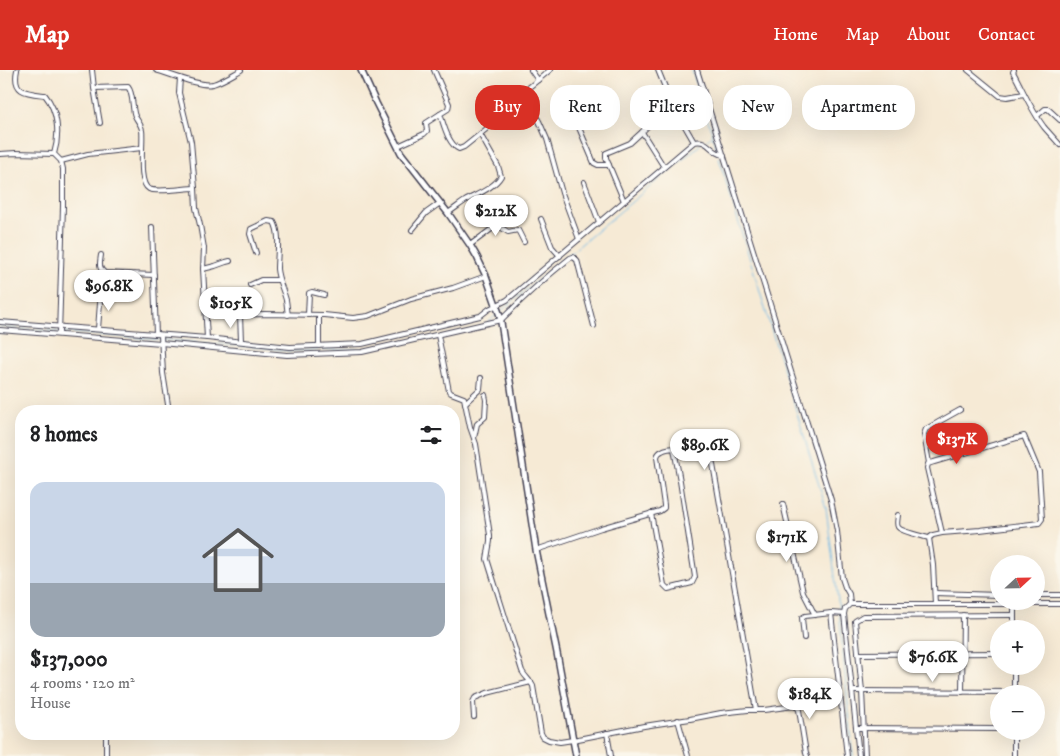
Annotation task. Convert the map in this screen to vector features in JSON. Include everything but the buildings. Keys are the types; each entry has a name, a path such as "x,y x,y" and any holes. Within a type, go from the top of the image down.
{"street":[{"path":"17,70 18,87 21,90 32,94 44,95 51,102 58,133 54,154"},
{"path":"92,70 100,123"},
{"path":"156,70 207,85 214,84 241,70"},
{"path":"362,70 398,146 410,165 448,213 477,257 497,307 536,550 576,756"},
{"path":"398,146 424,134 427,131 426,123 448,109 449,104 434,70"},
{"path":"531,70 538,80"},
{"path":"532,85 550,70"},
{"path":"658,70 664,85"},
{"path":"697,70 831,500 837,531 842,578 850,594 850,604 843,614 858,756"},
{"path":"968,70 1000,96 1007,97 1024,94"},
{"path":"1013,71 1037,116 1060,145"},
{"path":"180,78 179,93 191,142 196,208 204,248 203,268 207,338"},
{"path":"94,88 130,88 134,115 142,128 142,169 147,187 150,190 195,188"},
{"path":"1037,116 1045,109 1048,109 1060,120"},
{"path":"440,114 451,141 457,148 464,147 485,130"},
{"path":"540,123 547,139 562,193 579,239"},
{"path":"580,130 594,163 609,165"},
{"path":"687,130 694,142"},
{"path":"624,201 606,153 628,144 642,132 664,167"},
{"path":"448,213 498,181 501,176 498,166 480,134"},
{"path":"0,322 59,330 160,338 207,338 278,347 362,344 477,317 489,309 497,307 694,142 704,142 716,153 724,154"},
{"path":"61,161 88,154 142,148"},
{"path":"0,154 16,152 54,154 61,161 63,169 63,206 59,330"},
{"path":"584,182 599,222"},
{"path":"412,230 426,213 440,202"},
{"path":"541,219 552,247 560,256"},
{"path":"256,253 250,234 251,228 268,221 274,222 278,251 277,270 288,315"},
{"path":"470,245 497,225 508,232 518,230 524,242"},
{"path":"152,227 154,275 163,373 168,405"},
{"path":"101,255 100,267 105,274 154,275"},
{"path":"0,330 98,329 160,338 207,348 287,355 362,352 438,335 500,318 542,280 573,257 577,260 594,326"},
{"path":"203,268 230,261"},
{"path":"205,310 224,315 319,315 353,318 368,316 411,299 444,291 486,276"},
{"path":"250,285 261,280 279,280"},
{"path":"308,315 309,293 324,295"},
{"path":"98,329 99,294"},
{"path":"240,315 241,341"},
{"path":"319,315 319,346"},
{"path":"438,335 449,391 463,397 476,444 490,535 487,558 522,671 533,686 543,737 554,742 573,740 741,710 764,710 794,706 800,712 807,756"},
{"path":"278,347 287,355"},
{"path":"465,403 480,390 481,378"},
{"path":"474,438 477,424 485,417 485,395"},
{"path":"942,532 927,468 929,463 924,434 926,429 960,410"},
{"path":"929,463 1024,436 1039,472 1042,519 1039,523 980,530 942,532 929,538"},
{"path":"651,513 665,587 692,583 695,578 674,449"},
{"path":"536,550 660,511 664,508 664,505 657,456 662,450 686,449 709,451 712,456 756,710"},
{"path":"783,504 803,592 815,615"},
{"path":"898,515 897,525 900,529 929,538"},
{"path":"929,538 935,604"},
{"path":"935,593 990,595"},
{"path":"1045,595 1060,595"},
{"path":"850,604 990,604"},
{"path":"1045,604 1060,604"},
{"path":"1014,610 1014,620"},
{"path":"834,614 847,756"},
{"path":"804,638 802,618 805,616 843,614"},
{"path":"962,692 963,615"},
{"path":"865,756 862,691 854,622 860,616 1014,615"},
{"path":"858,654 990,653"},
{"path":"474,717 473,702 477,697 531,682"},
{"path":"852,691 990,693"},
{"path":"678,720 688,756"},
{"path":"856,728 990,729"},
{"path":"607,733 611,756"},
{"path":"106,740 106,756"},
{"path":"1014,740 1014,756"}],"waterway":[{"path":"692,70 717,149"},
{"path":"707,140 712,136"},
{"path":"500,312 701,144"},
{"path":"719,158 826,508 838,600 853,756"},
{"path":"489,322 497,314"},
{"path":"0,327 289,351 318,350"},
{"path":"322,350 377,347"}]}
